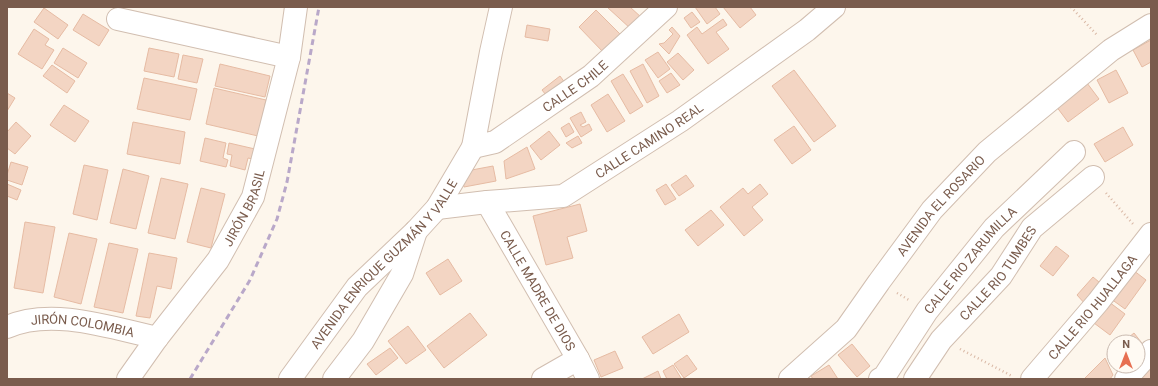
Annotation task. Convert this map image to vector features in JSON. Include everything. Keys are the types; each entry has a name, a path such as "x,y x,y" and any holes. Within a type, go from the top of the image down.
{"street":[{"name":"JIRÓN BRASIL","path":"128,379 157,338 218,260 253,197 289,57 296,7"},
{"name":"AVENIDA ENRIQUE GUZMÁN Y VALLE","path":"290,379 357,287 416,231 437,208 473,147 501,7"},
{"name":"CALLE CHILE","path":"473,147 495,142 591,76 666,7"},
{"name":"CALLE CAMINO REAL","path":"437,208 487,202 563,196 680,120 807,30 834,7"},
{"path":"118,19 289,57"},
{"name":"AVENIDA EL ROSARIO","path":"790,379 846,329 932,210 987,152 1111,50 1151,25"},
{"name":"CALLE RIO ZARUMILLA","path":"880,379 884,377 927,311 994,228 1074,152"},
{"name":"CALLE RIO TUMBES","path":"915,379 941,340 1001,276 1032,228 1093,178"},
{"name":"CALLE MADRE DE DIOS","path":"487,202 578,359 588,379"},
{"path":"334,379 363,341 402,274 416,231"},
{"name":"CALLE RIO HUALLAGA","path":"1032,379 1098,302 1149,237"},
{"name":"JIRÓN COLOMBIA","path":"7,327 13,324 38,319 69,319 157,338"},
{"path":"1126,379 1151,352"},
{"path":"543,379 578,359"}],"path":[{"path":"1071,7 1111,50"},
{"path":"1093,178 1149,237"},
{"path":"879,282 927,311"},
{"path":"941,340 1019,379"}],"building":[{"path":"607,7 630,7 642,18 631,29"},
{"path":"695,7 715,7 720,14 707,24"},
{"path":"723,7 750,7 756,15 740,28"},
{"path":"44,8 68,25 58,39 34,22"},
{"path":"596,10 622,36 604,53 579,27"},
{"path":"692,12 700,22 691,28 684,18"},
{"path":"83,14 109,30 99,46 73,30"},
{"path":"723,19 727,25 716,32 729,49 708,64 687,35 697,27 702,34"},
{"path":"527,25 550,29 548,41 525,37"},
{"path":"672,27 680,36 669,54 659,44 664,43 673,34 669,30"},
{"path":"34,29 49,39 45,45 54,50 42,69 18,54"},
{"path":"1151,40 1151,62 1142,67 1133,50"},
{"path":"63,48 87,63 78,78 54,63"},
{"path":"149,48 179,54 174,77 144,71"},
{"path":"658,52 670,69 658,78 645,60"},
{"path":"678,53 694,70 683,80 667,62"},
{"path":"183,55 203,59 197,83 178,79"},
{"path":"220,64 270,76 265,97 215,86"},
{"path":"643,64 659,96 647,103 630,71"},
{"path":"52,65 75,81 67,93 43,76"},
{"path":"794,70 836,126 814,142 772,86"},
{"path":"1116,70 1128,93 1109,103 1097,80"},
{"path":"671,73 680,85 667,93 659,81"},
{"path":"623,74 643,106 630,114 611,81"},
{"path":"560,76 568,87 550,100 542,90"},
{"path":"144,78 197,89 190,120 137,109"},
{"path":"1087,83 1099,99 1068,122 1056,106"},
{"path":"214,88 266,100 258,136 206,124"},
{"path":"7,93 15,98 7,111"},
{"path":"608,94 625,121 607,132 591,105"},
{"path":"64,105 89,121 75,142 50,125"},
{"path":"581,112 586,122 580,125 583,127 589,124 592,130 581,137 570,118"},
{"path":"16,122 31,136 15,154 7,148 7,132"},
{"path":"133,122 185,132 180,164 127,154"},
{"path":"569,123 574,132 566,137 561,128"},
{"path":"794,126 811,150 792,164 774,140"},
{"path":"1123,127 1133,145 1105,162 1094,144"},
{"path":"549,131 560,145 541,160 530,146"},
{"path":"578,136 582,143 572,148 566,143"},
{"path":"205,138 226,143 223,158 228,160 226,167 200,161"},
{"path":"229,143 255,149 253,159 248,158 245,170 230,166 232,155 227,154"},
{"path":"527,147 535,169 506,179 504,161"},
{"path":"11,162 28,167 22,185 7,180"},
{"path":"84,165 108,170 97,220 73,214"},
{"path":"493,166 496,181 464,187 461,172"},
{"path":"123,169 149,176 136,229 110,223"},
{"path":"686,175 694,186 679,196 671,185"},
{"path":"161,178 188,184 175,239 148,233"},
{"path":"7,184 21,190 17,200 7,196"},
{"path":"666,184 676,199 665,205 656,190"},
{"path":"760,184 768,194 752,207 763,220 744,236 720,207 743,188 748,194"},
{"path":"201,188 225,194 211,248 187,242"},
{"path":"580,204 587,231 567,237 573,258 546,265 533,216"},
{"path":"711,210 724,225 698,246 685,230"},
{"path":"25,222 55,227 43,293 14,288"},
{"path":"69,233 97,239 81,304 54,297"},
{"path":"109,243 138,249 123,313 94,307"},
{"path":"1056,246 1069,256 1053,276 1040,266"},
{"path":"149,253 177,258 171,289 157,286 150,318 136,316"},
{"path":"448,259 462,281 440,295 426,273"},
{"path":"1129,267 1146,280 1125,309 1107,296"},
{"path":"1093,277 1105,287 1086,305 1077,295"},
{"path":"1109,302 1125,314 1111,334 1094,323"},
{"path":"470,313 487,335 444,368 427,346"},
{"path":"679,314 689,332 653,354 642,337"},
{"path":"408,326 426,350 406,364 388,341"},
{"path":"852,344 870,366 857,377 838,355"},
{"path":"390,348 398,358 376,375 367,364"},
{"path":"615,351 623,368 601,377 594,360"},
{"path":"687,355 697,369 684,378 674,364"},
{"path":"1105,358 1106,374 1113,375 1110,379 1084,379"},
{"path":"673,365 681,378 667,379 663,371"},
{"path":"829,365 838,379 813,379 811,376"},
{"path":"1151,366 1151,379 1139,379 1144,374 1146,374 1146,371"},
{"path":"658,371 661,379 642,379"}],"railway":[{"path":"190,379 250,280 277,219 287,182 319,7"}]}
